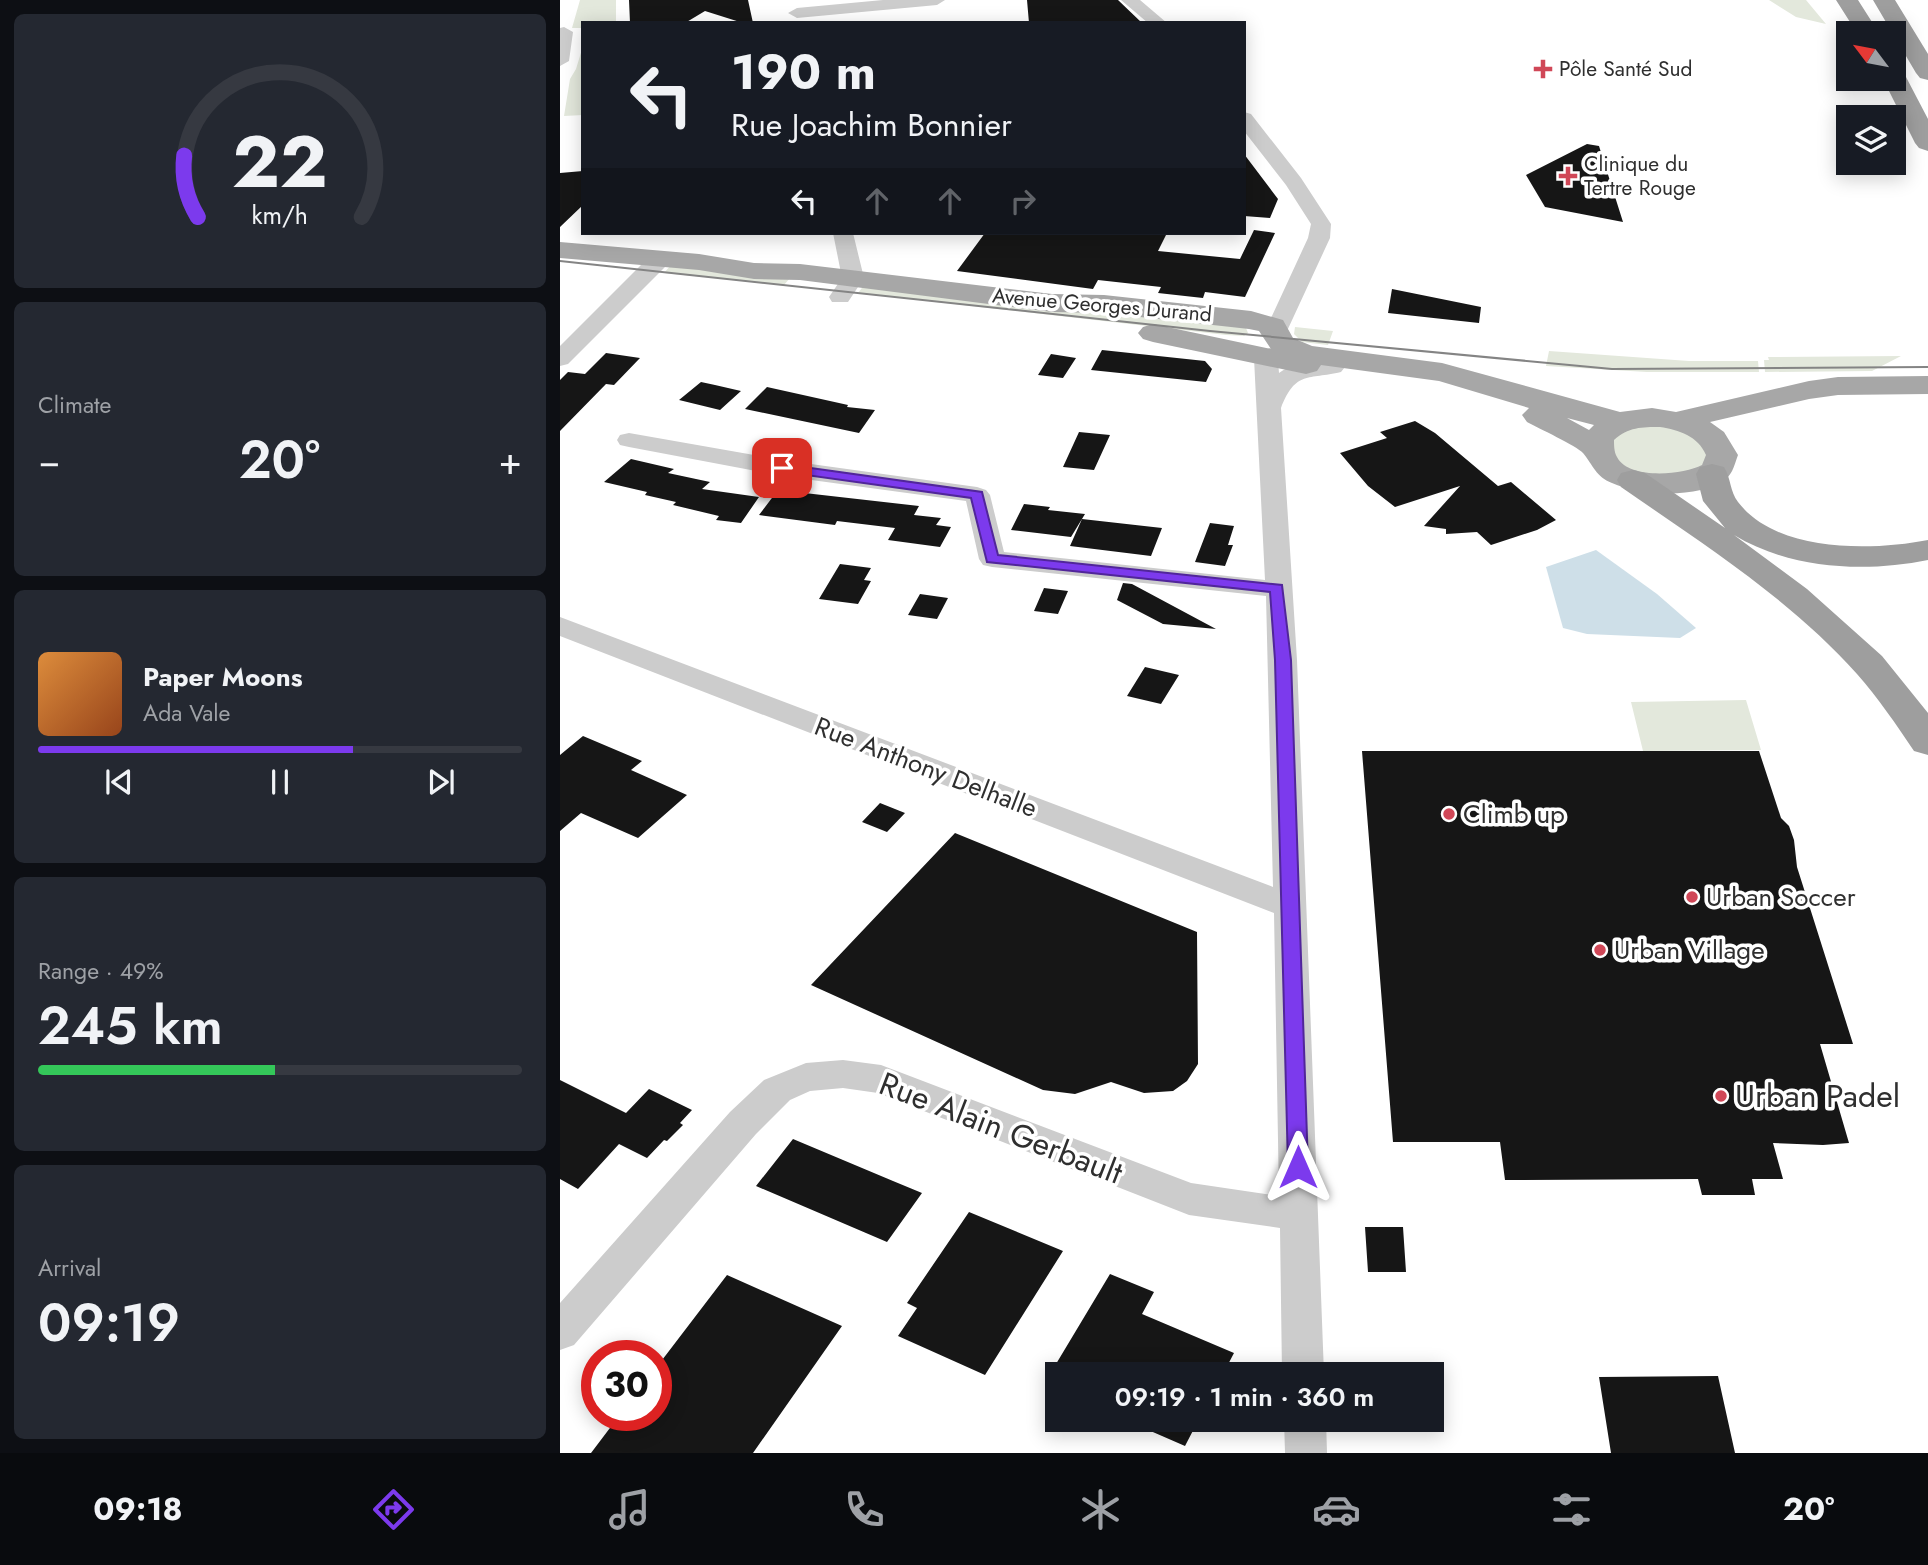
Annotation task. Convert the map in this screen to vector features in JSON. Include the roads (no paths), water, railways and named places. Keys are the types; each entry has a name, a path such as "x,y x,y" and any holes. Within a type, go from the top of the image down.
{"highway":[{"path":"1847,0 1860,21"},
{"path":"1887,4 1928,40"},
{"path":"1887,4 1928,73"},
{"path":"1901,91 1928,143"},
{"path":"1716,461 1716,491 1729,513 1752,530 1775,541 1801,549 1855,557 1901,556 1928,550"},
{"path":"1633,480 1745,558 1849,644 1877,672 1915,719 1928,742"}],"main road":[{"name":"Avenue Georges Durand","path":"560,250 651,268"},
{"name":"Avenue Georges Durand","path":"560,268 720,267 1175,336 1270,329"},
{"name":"Avenue Georges Durand","path":"846,288 1052,303 1104,304 1270,329 1319,361 1408,374 1462,386 1526,409 1597,448 1608,466 1633,480"},
{"name":"Avenue Georges Durand","path":"1319,361 1442,372 1559,407 1622,422 1645,418 1676,421"},
{"path":"1676,421 1809,390 1838,386 1919,385"},
{"path":"1633,480 1676,485 1699,481 1754,424 1804,405 1919,385"},
{"path":"1676,421 1708,434 1716,461"},
{"path":"1597,448 1598,440 1604,431 1622,422"}],"street":[{"path":"796,12 937,0"},
{"path":"1129,0 1156,21"},
{"path":"560,61 564,32"},
{"path":"1246,121 1294,182 1321,224 1319,238 1270,329 1269,408 1283,660 1303,1362"},
{"path":"843,235 846,288"},
{"path":"560,359 651,268"},
{"path":"1269,408 1275,390 1289,375 1319,361"},
{"path":"629,440 782,468 977,495 992,559 1277,588"},
{"name":"Rue Anthony Delhalle","path":"560,626 1291,907"},
{"name":"Rue Alain Gerbault","path":"560,1332 743,1123 777,1090 806,1077 844,1074 881,1079 1189,1199 1266,1212 1297,1212"},
{"path":"1305,1432 1306,1453"}],"tram line":[{"path":"560,261 1210,331 1612,369 1928,367"}],"place":[{"name":"Pôle Santé Sud","path":"1543,69"},
{"name":"Clinique du Tertre Rouge","path":"1568,176"},
{"name":"Climb up","path":"1449,814"},
{"name":"Urban Soccer","path":"1692,897"},
{"name":"Urban Village","path":"1600,950"},
{"name":"Urban Padel","path":"1721,1096"}]}
